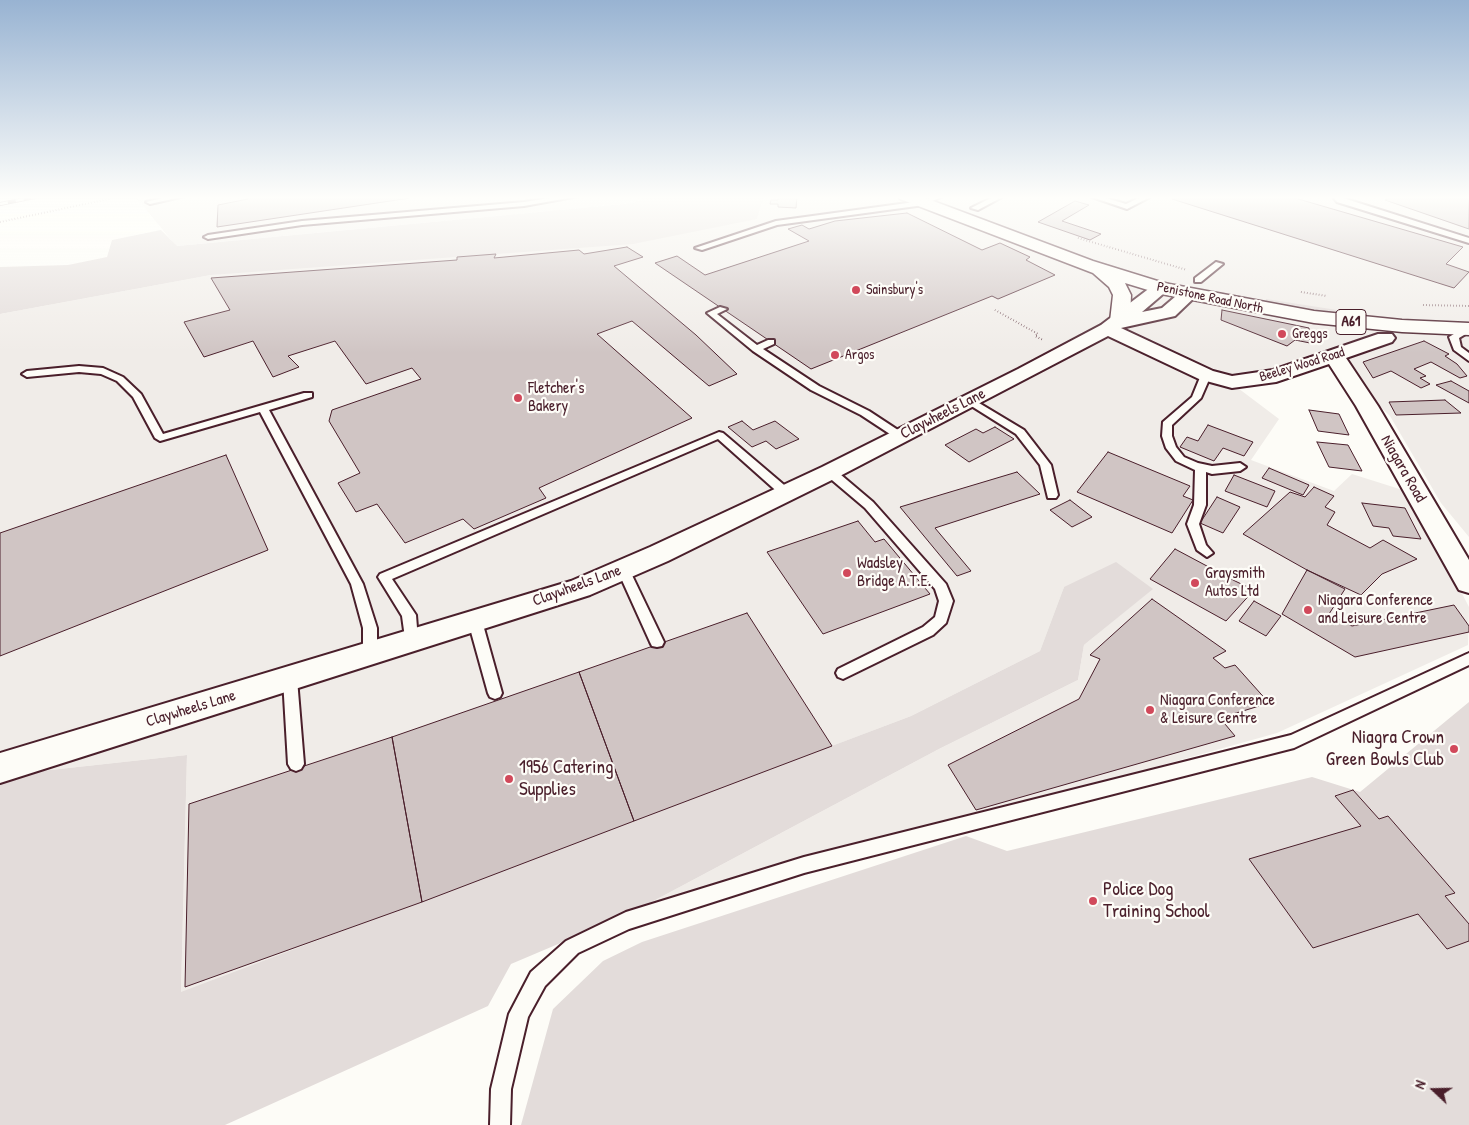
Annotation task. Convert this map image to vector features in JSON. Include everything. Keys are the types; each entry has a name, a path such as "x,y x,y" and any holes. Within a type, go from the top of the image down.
{"highway":[{"name":"Penistone Road North","path":"1052,248 1100,269 1178,282 1267,310 1343,321 1402,326 1468,324"},
{"path":"1073,248 1178,282"},
{"path":"1100,269 1117,284 1122,295 1114,325"}],"street":[{"name":"Claywheels Lane","path":"1114,325 1168,312 1178,282"},
{"name":"Claywheels Lane","path":"0,768 580,588 830,472 1114,325 1178,282"},
{"name":"Beeley Wood Road","path":"1114,325 1206,375 1232,382 1254,381 1276,376 1386,338"},
{"name":"Niagara Road","path":"1334,356 1367,406 1469,583"}],"lane":[{"path":"1178,282 1219,264"},
{"path":"723,309 711,313 756,349 815,388 865,413 900,436"},
{"path":"1468,324 1454,337 1457,348 1469,358"},
{"path":"756,349 772,342"},
{"path":"27,374 79,369 103,372 120,379 137,396 160,438 308,395"},
{"path":"1206,375 1196,398 1167,424 1167,436 1171,448 1180,460 1201,467 1228,470 1240,467"},
{"path":"969,400 1020,432 1044,465 1052,495"},
{"path":"263,409 357,584 370,628 370,652"},
{"path":"411,641 409,615 384,577 719,435 786,493"},
{"path":"1201,467 1200,505 1193,524 1201,547 1208,552"},
{"path":"830,472 869,505 941,587 946,601 941,619 928,631 843,673"},
{"path":"623,569 657,642"},
{"path":"475,621 495,693"},
{"path":"500,1125 501,1089 519,1014 538,979 572,947 626,921 804,865 1294,741 1460,665 1469,659"},
{"path":"290,679 296,764"}],"path":[{"path":"996,310 1038,334 1035,336 1046,341"}],"shaded area":[{"path":"110,248 572,248 211,275 0,314 0,267 68,265 107,257"},
{"path":"469,248 1469,248 1469,537 1441,503 1390,416 1328,357 1305,366 1222,376 1279,419 1251,460 1334,491 1352,474 1409,492 1469,607 1468,645 1277,733 629,914 939,749 1078,680 1084,645 1152,589 1064,587 1040,651 911,716 181,993 187,755 23,773 0,768 0,314 211,275"},
{"path":"1266,299 1363,314 1367,317 1266,304"},
{"path":"1116,562 1153,589 1084,645 1078,680 939,749 629,914 511,964 488,1006 225,1125 0,1125 0,780 23,773 187,755 181,992 911,716 1040,651 1064,587"},
{"path":"1469,702 1469,1125 521,1125 553,1009 603,961 642,942 966,836 1007,851 1312,777 1360,792"}],"building":[{"name":"Fletcher's Bakery","path":"629,248 643,257 614,266 696,335 737,374 709,386 632,321 597,334 692,418 539,488 546,498 474,529 463,519 405,543 377,504 356,512 338,483 360,473 329,421 332,410 421,379 412,368 366,384 335,341 288,356 299,367 273,377 253,341 204,357 184,322 230,310 211,278 457,260 457,257 496,254 494,258 579,250 584,254"},
{"name":"Sainsbury's","path":"786,248 1012,248 1030,257 1026,260 1055,275 998,299 992,296 811,369 655,263 677,256 705,275"},
{"path":"1329,248 1462,248 1446,264 1469,272 1454,288"},
{"name":"Greggs","path":"1222,310 1309,328 1310,343 1295,340 1287,346 1221,320"},
{"path":"1424,341 1449,354 1445,356 1457,364 1467,376 1460,378 1431,362 1414,369 1426,376 1420,378 1430,384 1421,388 1391,371 1373,378 1363,362"},
{"path":"1451,381 1469,391 1469,403 1436,385"},
{"path":"1445,400 1461,413 1396,415 1389,402"},
{"path":"1309,410 1339,414 1349,435 1318,431"},
{"path":"742,421 753,430 775,421 799,439 776,449 766,441 752,447 728,427"},
{"path":"1208,425 1253,442 1244,456 1223,448 1214,461 1180,447 1187,437 1198,441"},
{"path":"995,427 1014,439 969,462 945,445 976,429 983,433"},
{"path":"1317,442 1348,445 1362,471 1329,467"},
{"path":"1108,452 1190,486 1183,496 1193,500 1172,533 1077,492"},
{"path":"226,455 268,550 0,656 0,533"},
{"path":"1269,468 1309,485 1303,495 1262,478"},
{"path":"1017,472 1040,494 935,528 971,571 957,576 900,507"},
{"path":"1234,475 1275,491 1267,507 1225,491"},
{"path":"1314,487 1334,496 1325,507 1335,512 1327,525 1370,548 1383,540 1417,559 1382,574 1361,595 1307,570 1243,534 1290,492 1305,497"},
{"path":"1217,497 1240,507 1223,533 1200,523"},
{"path":"1070,500 1092,517 1072,527 1050,510"},
{"path":"1362,503 1405,508 1421,539 1393,536 1389,528 1373,526"},
{"name":"Wadsley Bridge A.T.E.","path":"858,521 875,542 884,539 930,594 823,634 767,552"},
{"path":"1175,549 1254,590 1226,621 1150,579"},
{"name":"Niagara Conference and Leisure Centre","path":"1307,570 1345,589 1329,614 1352,626 1454,605 1469,626 1469,632 1355,657 1282,614"},
{"name":"Niagara Conference & Leisure Centre","path":"1152,599 1226,651 1213,658 1225,668 1235,665 1269,703 1220,718 1235,736 976,810 948,765 1079,699 1100,659 1090,655"},
{"path":"1254,601 1281,616 1266,636 1239,621"},
{"path":"747,613 832,746 634,821 579,672"},
{"name":"1956 Catering Supplies","path":"579,672 634,821 422,902 392,737"},
{"path":"392,737 422,902 185,987 189,804"},
{"path":"1353,790 1379,819 1388,816 1455,893 1445,896 1469,924 1469,941 1447,949 1418,914 1313,948 1249,859 1361,826 1335,796"}],"place":[{"name":"Sainsbury's","path":"856,290"},
{"name":"Greggs","path":"1282,334"},
{"name":"Argos","path":"835,355"},
{"name":"Fletcher's Bakery","path":"518,398"},
{"name":"Wadsley Bridge A.T.E.","path":"847,573"},
{"name":"Graysmith Autos Ltd","path":"1195,583"},
{"name":"Niagara Conference and Leisure Centre","path":"1308,610"},
{"name":"Niagara Conference & Leisure Centre","path":"1150,710"},
{"name":"Niagra Crown Green Bowls Club","path":"1454,749"},
{"name":"1956 Catering Supplies","path":"509,779"},
{"name":"Police Dog Training School","path":"1093,901"}]}
